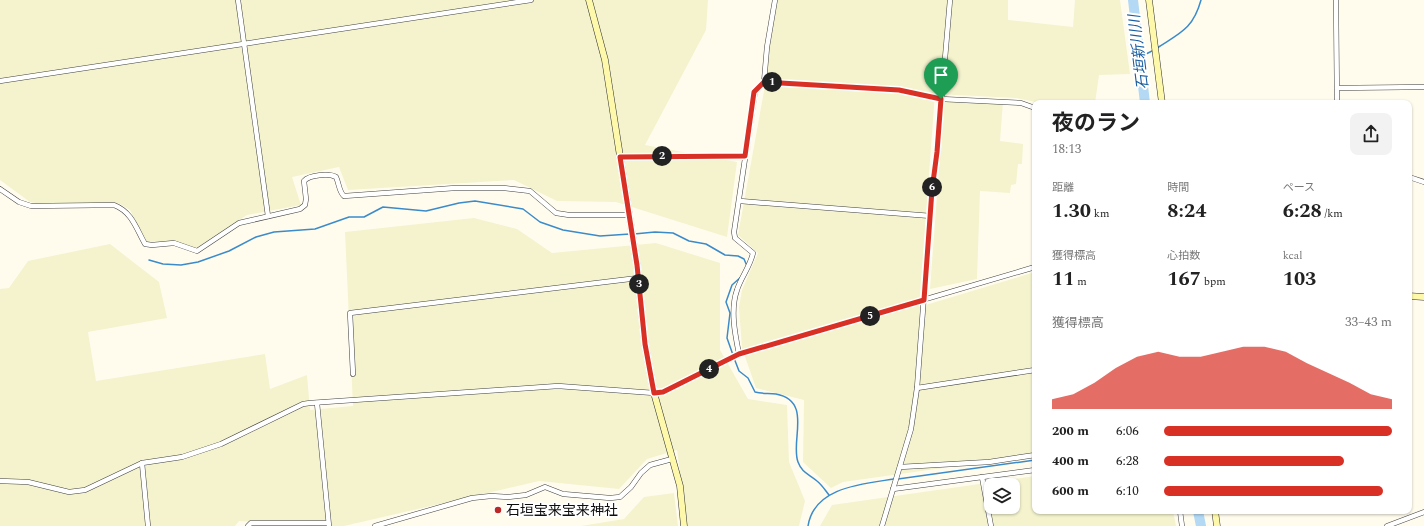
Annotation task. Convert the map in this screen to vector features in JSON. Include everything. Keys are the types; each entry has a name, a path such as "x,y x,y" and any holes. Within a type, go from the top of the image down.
{"street":[{"path":"238,0 268,216"},
{"path":"0,81 531,0"},
{"path":"589,0 605,60 638,278 645,344 654,393 680,486 684,526"},
{"path":"739,354 734,303 737,289 751,263 753,253 735,238 734,232 740,201 754,92 764,82 767,47 775,0"},
{"path":"882,526 911,429 917,388 932,190 937,152 950,0"},
{"path":"1149,0 1162,100"},
{"path":"1336,0 1337,100"},
{"path":"764,82 899,90 941,99 1020,104 1032,107"},
{"path":"1337,88 1424,87"},
{"path":"620,157 745,156"},
{"path":"0,189 19,202 31,206 114,205 123,209 130,215 145,244 152,245 174,243 197,251 239,224 300,209 305,205 306,199 304,181 306,178 327,175 336,177 340,184 341,193 344,196 455,188 509,188 530,191 556,213 568,215 629,215"},
{"path":"1412,178 1424,182"},
{"path":"740,201 931,216"},
{"path":"0,481 28,482 69,492 85,490 142,463 182,457 214,446 302,404 558,386 654,393 663,392 739,354 1032,268"},
{"path":"353,374 350,312 638,278"},
{"path":"1412,296 1424,297"},
{"path":"917,388 1032,370"},
{"path":"248,526 251,523 329,524 317,403"},
{"path":"900,467 989,462 1032,455"},
{"path":"375,526 472,498 526,495 546,487 562,494 610,498 620,497 650,465 672,459"},
{"path":"142,463 148,526"},
{"path":"893,489 1032,470"},
{"path":"982,477 991,526"},
{"path":"1387,526 1424,512"},
{"path":"1180,514 1182,526"},
{"path":"1215,514 1217,526"}],"green space":[{"path":"0,0 708,0 706,30 645,145 737,162 727,237 616,202 557,201 514,180 348,190 339,167 292,177 301,205 247,215 196,248 174,241 147,242 130,210 120,204 52,206 30,202 0,180"},
{"path":"776,0 1008,0 1008,20 1073,27 1075,0 1120,0 1130,74 1099,75 1095,100 1032,101 1016,98 935,94 919,307 1032,273 1032,455 843,482 831,488 803,462 804,400 756,388 742,348 739,307 742,290 758,253 738,235 766,80 770,28"},
{"path":"949,98 1003,102 1000,141 1023,144 1022,164 1018,164 1016,184 1011,185 1010,193 980,191 977,279 930,289 944,102"},
{"path":"474,218 517,229 552,253 656,243 720,263 720,350 748,399 787,405 789,462 805,501 799,526 687,526 677,450 647,459 619,489 539,481 344,526 316,526 239,521 235,526 0,526 0,289 9,288 28,261 110,244 159,282 167,318 88,332 96,381 265,354 270,389 307,375 310,410 353,406 345,232"},
{"path":"1032,476 1032,514 1174,514 1176,526 820,526 832,505 984,483 984,514 1020,514 1020,478"},
{"path":"674,493 678,526 581,526 624,519 644,497"}],"waterway":[{"name":"石垣新川川","path":"1133,0 1145,100"},
{"path":"1157,48 1179,34 1190,24 1198,10 1201,0"},
{"path":"1140,57 1154,50"},
{"path":"149,260 163,264 181,265 198,262 229,251 256,237 274,232 315,229 349,217 364,217 383,207 426,211 459,203 475,201 523,209 540,222 563,230 600,236 630,234"},
{"path":"634,234 655,232 673,233 689,241 706,244 725,255 738,256 744,259 747,266"},
{"path":"733,355 727,338 730,313 726,302 732,285 741,277"},
{"path":"734,358 739,371 748,378 755,392 776,394 787,398 794,405 798,423 796,444 798,462 804,471 819,483 829,495"},
{"path":"898,479 1032,460"},
{"path":"808,526 812,513 819,503 829,495 854,486 894,479"},
{"name":"石垣新川川","path":"1199,514 1201,526"}],"place":[{"name":"石垣宝来宝来神社","path":"498,510"}],"route":[{"path":"764,82 899,90 941,99 937,152 932,190 924,300 739,354 663,392 654,393 645,344 637,265 620,157 745,156 754,92 764,82"}]}
